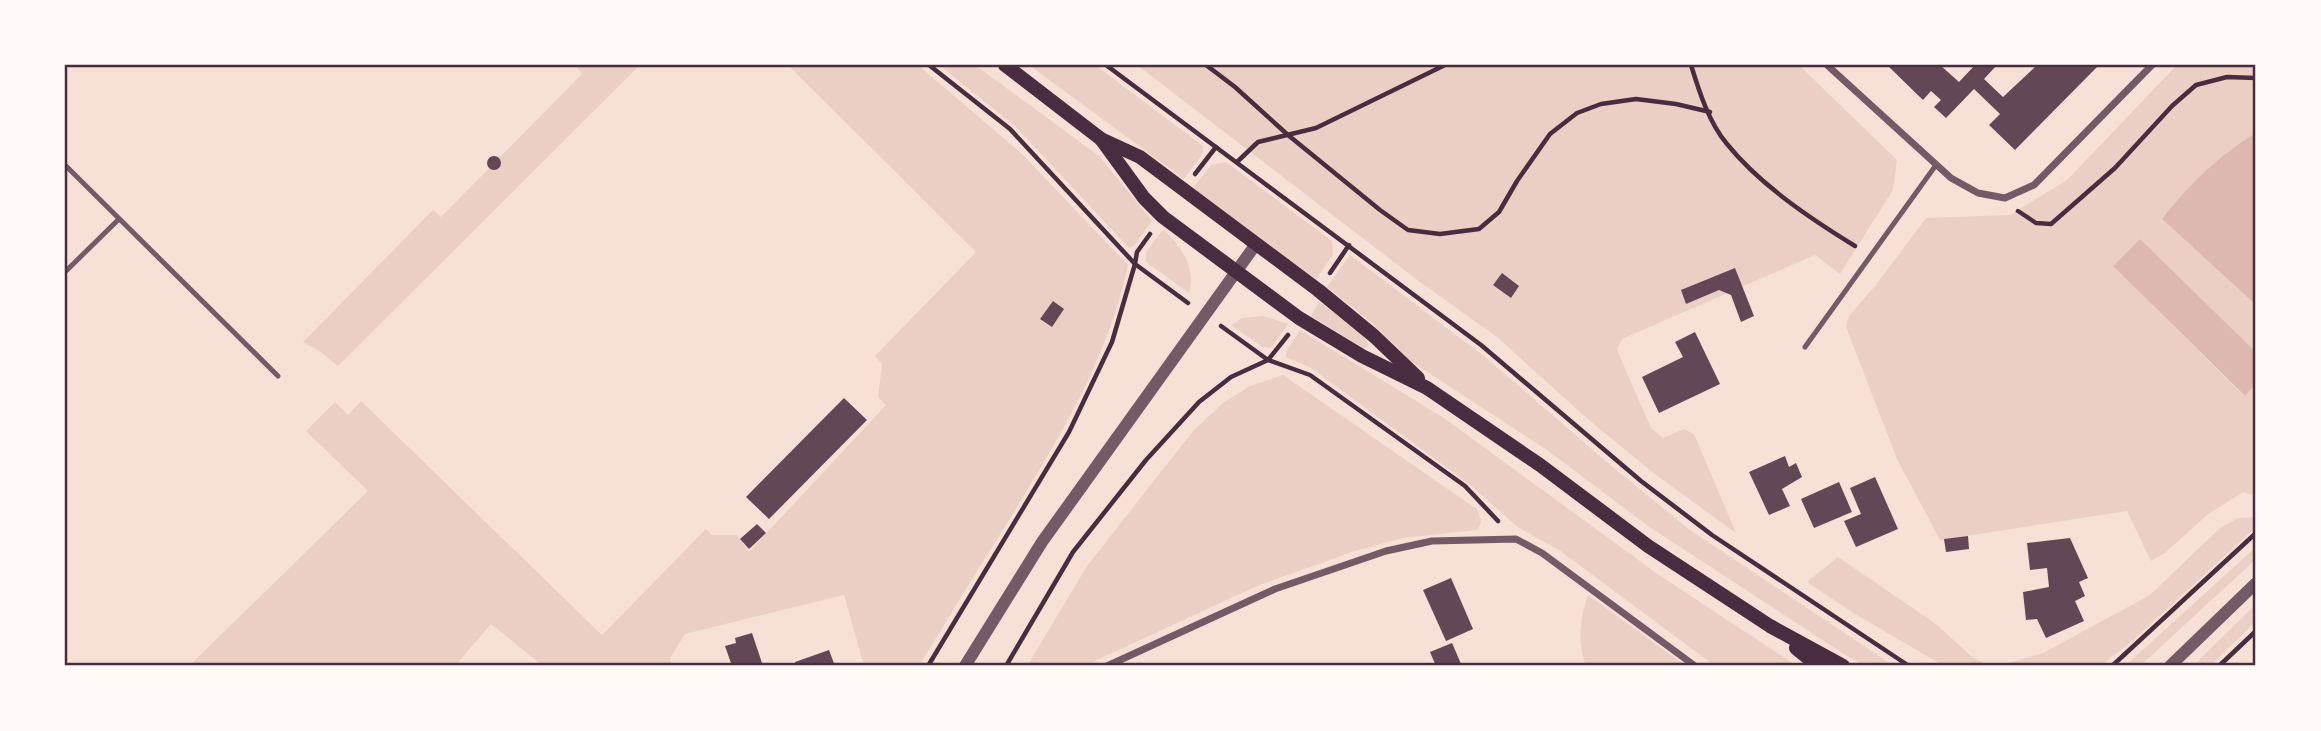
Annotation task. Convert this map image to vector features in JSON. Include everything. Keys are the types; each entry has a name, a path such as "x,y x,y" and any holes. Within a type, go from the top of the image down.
{"main road":[{"path":"1004,65 1101,139 1139,157 1318,290 1374,335 1427,387"},
{"path":"1101,139 1144,198 1163,217 1299,318 1362,356 1427,387 1540,465 1648,546 1770,626 1843,666"},
{"path":"1770,626 1818,666"}],"street":[{"path":"1827,65 1951,178 1978,193 2005,198 2034,185 2152,65"},
{"path":"965,666 1042,542 1256,244"},
{"path":"1107,666 1275,589 1385,551 1432,541 1516,539 1542,553 1695,666"},
{"path":"2176,663 2256,583"}],"lane":[{"path":"1805,346 1936,164"},
{"path":"65,165 278,376"},
{"path":"65,272 119,219"}],"path":[{"path":"929,65 1010,129 1135,264 1268,360 1310,375 1465,486 1516,539"},
{"path":"1106,65 1481,345 1651,489 1712,535 1909,666"},
{"path":"1206,65 1236,87 1288,135 1380,211 1408,230 1440,234 1479,229 1499,212 1550,134 1577,113 1601,104 1636,99 1710,112"},
{"path":"1237,162 1258,142 1316,128 1444,65"},
{"path":"1691,65 1726,144 1814,220 1870,257"},
{"path":"2005,198 2020,214 2036,223 2051,224 2115,168 2172,106 2196,85 2227,76 2256,78"},
{"path":"1318,290 1349,244"},
{"path":"928,666 1069,432 1112,342 1135,264"},
{"path":"1006,666 1073,552 1146,460 1199,402 1231,377 1268,360 1299,318"},
{"path":"2112,666 2256,533"},
{"path":"2219,666 2256,631"}],"shaded area":[{"path":"581,65 640,65 338,366 303,342 433,210 441,217 582,74 577,68"},
{"path":"788,65 918,65 1022,154 1128,265 1108,334 1078,400 1025,494 919,666 864,666 844,595 685,634 670,658 672,666 543,666 491,624 455,666 189,666 368,491 306,431 335,402 348,415 361,401 602,635 706,529 712,535 737,535 749,552 886,405 878,397 882,364 875,356 976,252"},
{"path":"939,65 975,65 1099,156 1152,221 1134,246 1129,248 1016,127"},
{"path":"1029,65 1095,65 1203,146 1203,153 1184,179"},
{"path":"1137,65 1799,65 1897,160 1893,190 1840,274 1815,255 1622,339 1617,350 1651,428 1663,438 1684,429 1694,434 1736,533 1656,475 1590,421 1497,337 1416,279"},
{"path":"2177,65 2256,65 2256,133 2205,172 2162,219 2256,305 2256,352 2140,239 2113,266 2244,396 2256,383 2256,496 2243,492 2207,515 2165,553 2151,561 2127,511 1940,540 1897,459 1846,327 1849,316 1926,218 2010,215 2067,180"},
{"path":"2256,133 2256,305 2162,219 2205,172"},
{"path":"1226,162 1332,241 1333,255 1316,279 1193,188 1211,165"},
{"path":"1162,231 1171,237 1186,259 1191,275 1189,293 1146,262 1146,252"},
{"path":"2140,239 2256,352 2256,383 2245,396 2113,266"},
{"path":"1350,255 1484,356 1690,530 1894,666 1865,666 1844,654 1648,526 1547,450 1410,361 1371,322 1327,287"},
{"path":"1319,302 1354,328 1369,346 1363,348 1311,316"},
{"path":"1264,316 1288,324 1271,348 1262,347 1231,325 1242,318"},
{"path":"1300,330 1444,418 1659,575 1797,666 1715,666 1559,550 1519,528 1469,484 1311,368 1286,357 1286,352"},
{"path":"1283,375 1478,510 1481,523 1477,530 1403,538 1355,551 1257,586 1084,666 1027,666 1087,566 1193,431 1223,403 1250,386"},
{"path":"2256,517 2256,527 2130,643 2100,666 1998,666 2043,653 2150,595 2220,528 2238,518"},
{"path":"2256,547 2256,559 2140,666 2125,666"},
{"path":"1838,557 1936,624 1972,657 1990,666 1944,666 1855,614 1807,582"},
{"path":"1588,595 1686,666 1586,666 1581,648 1581,630"},
{"path":"2256,604 2256,621 2210,666 2193,666"}],"building":[{"path":"1887,65 1940,65 1959,82 1975,65 1997,65 1984,79 2003,97 2035,67 2032,65 2099,65 2015,150 1989,125 2000,114 1974,89 1946,118 1934,107 1941,100 1931,91 1923,100"},
{"path":"494,156 499,158 499,168 494,170 489,168 487,163 489,158"},
{"path":"1735,268 1754,316 1741,322 1731,295 1719,290 1686,304 1681,290"},
{"path":"1502,273 1519,286 1511,298 1493,285"},
{"path":"1053,301 1064,309 1052,327 1040,319"},
{"path":"1695,332 1720,384 1659,413 1642,377 1683,357 1675,342"},
{"path":"844,398 867,420 769,519 746,497"},
{"path":"1785,456 1789,467 1796,463 1802,477 1782,489 1790,506 1769,515 1749,472"},
{"path":"1875,477 1898,529 1856,547 1844,521 1861,514 1850,488"},
{"path":"1839,482 1852,512 1814,528 1801,499"},
{"path":"757,524 766,533 749,549 740,539"},
{"path":"1968,536 1969,549 1946,552 1944,539"},
{"path":"2070,538 2088,578 2079,582 2085,596 2075,601 2084,621 2046,638 2037,619 2026,620 2023,592 2049,587 2047,568 2030,570 2027,543"},
{"path":"1451,578 1473,629 1446,641 1423,590"},
{"path":"752,633 763,666 732,666 725,646 736,643 735,638"},
{"path":"1452,643 1462,666 1436,666 1430,652"},
{"path":"829,650 835,666 796,666 795,662"}]}
